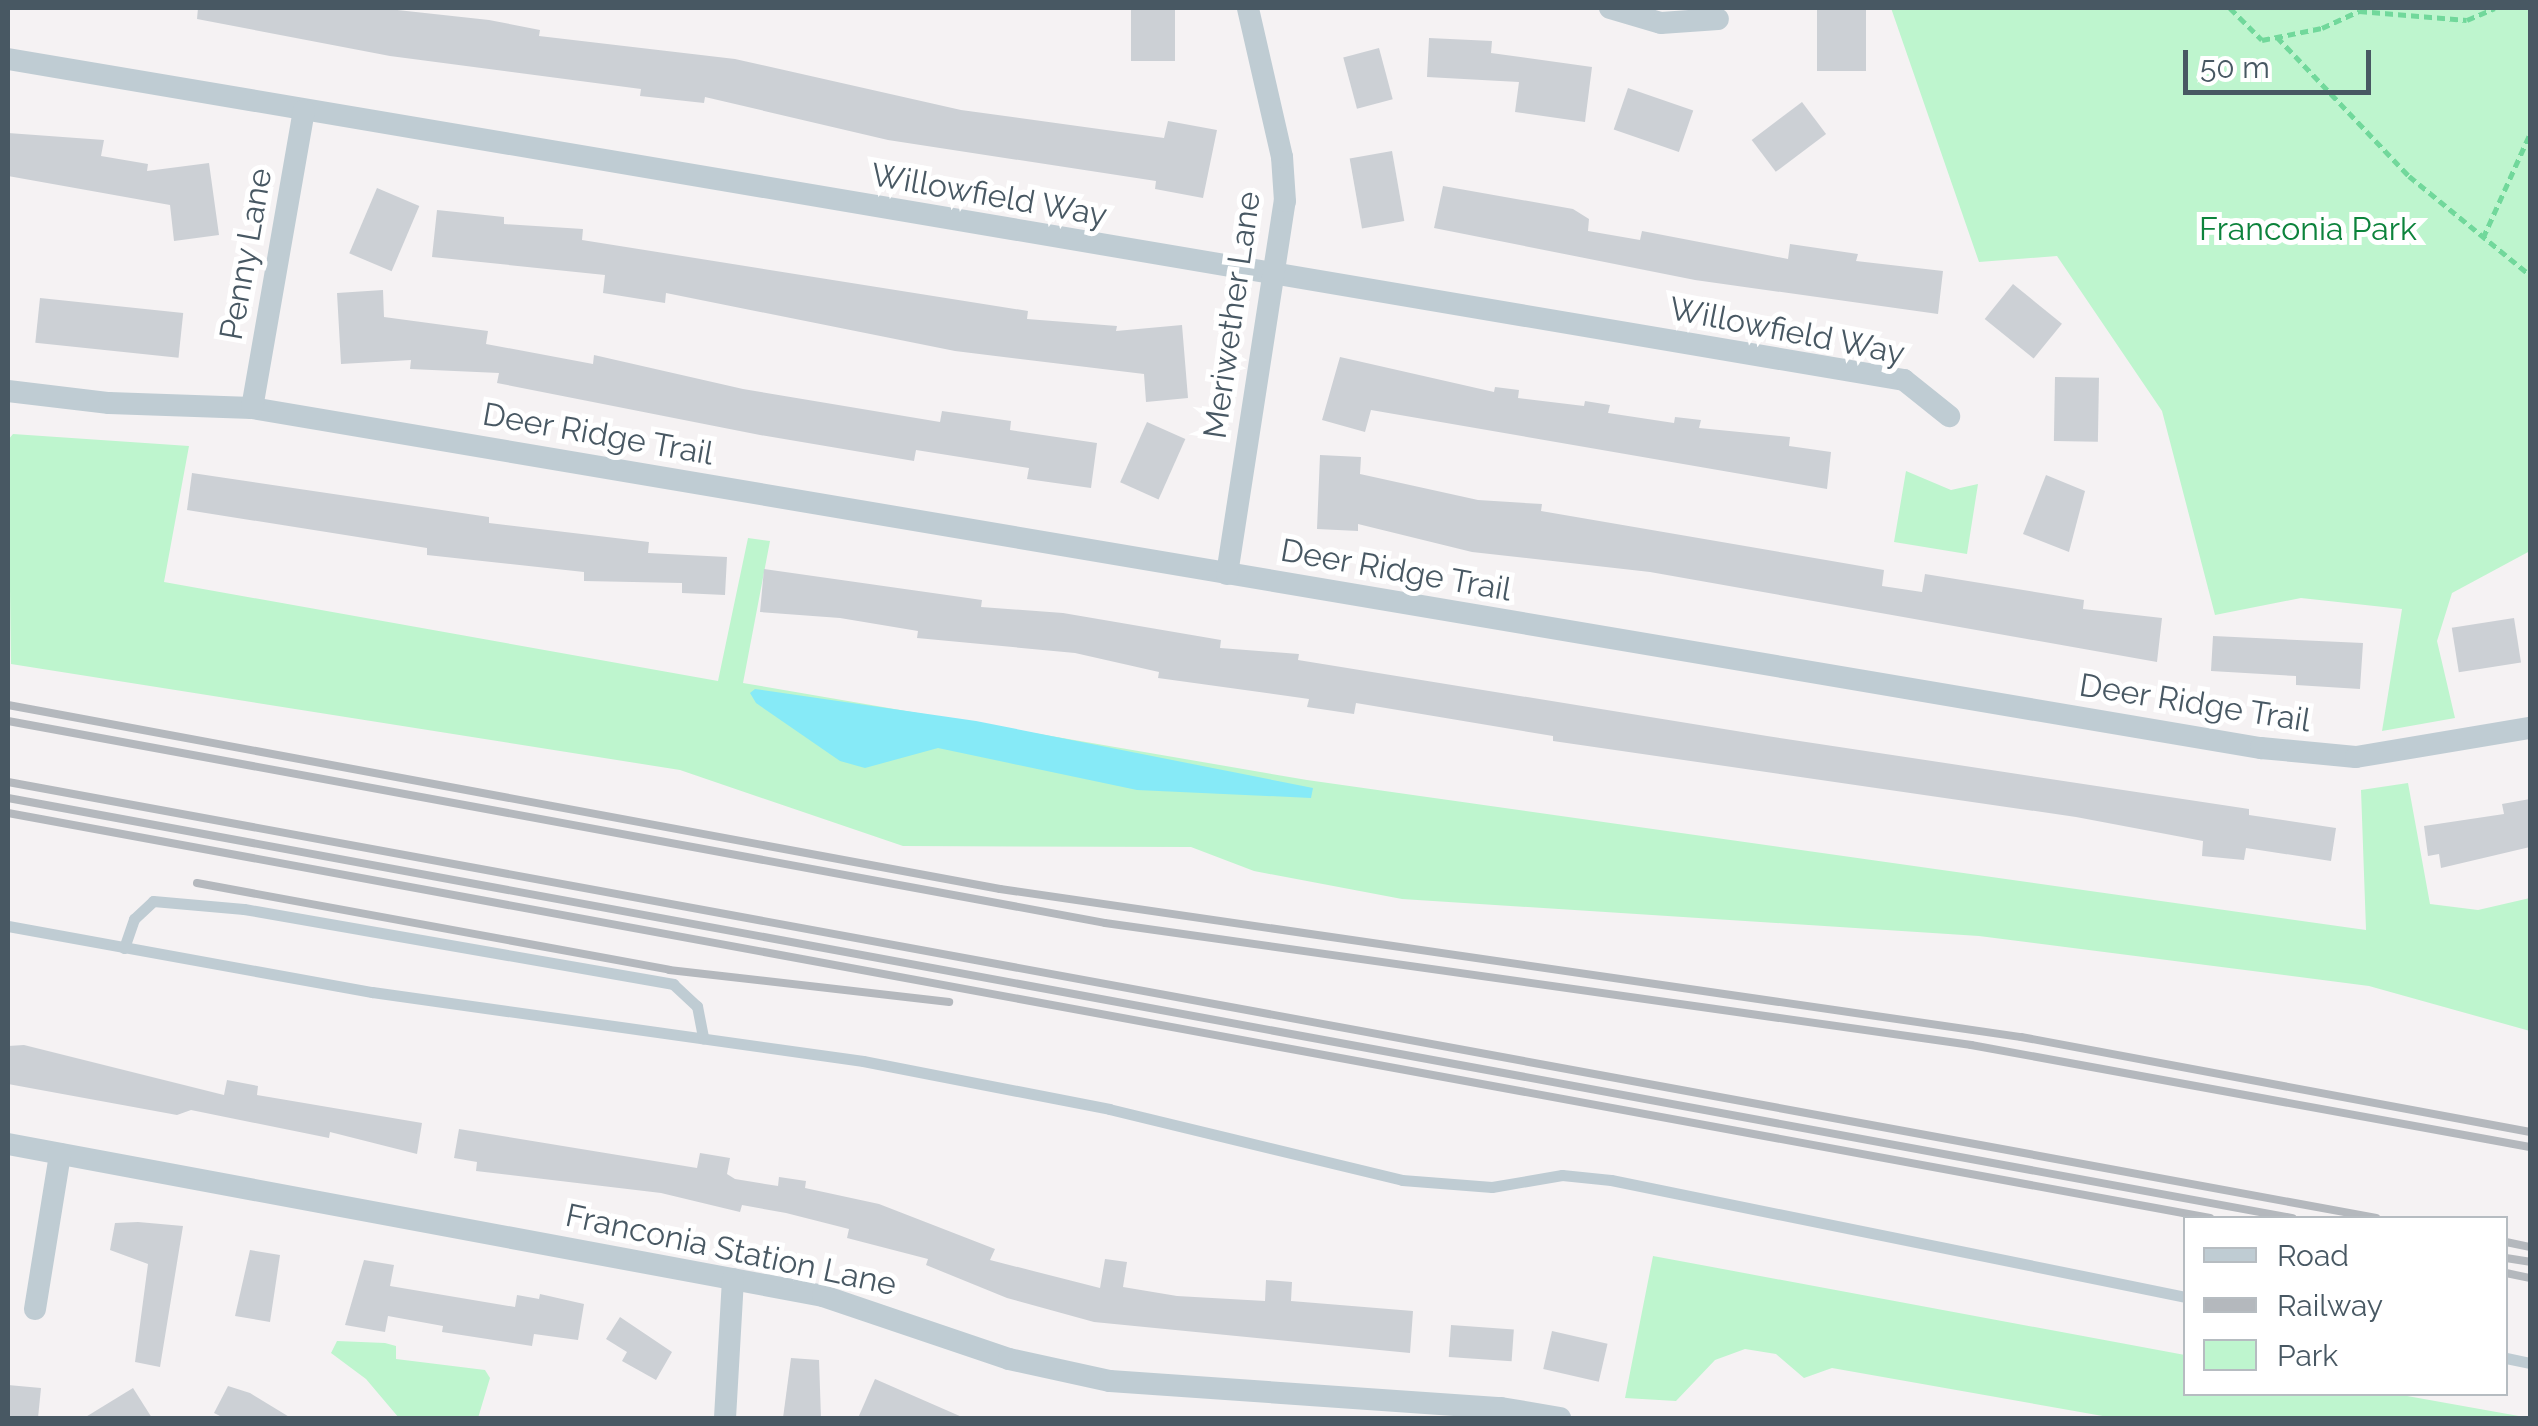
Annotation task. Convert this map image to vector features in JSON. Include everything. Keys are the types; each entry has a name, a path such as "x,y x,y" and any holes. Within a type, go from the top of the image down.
{"street":[{"name":"Meriwether Lane","path":"1226,574 1285,201 1282,157 1248,8"},
{"path":"1610,8 1661,24 1718,19"},
{"name":"Willowfield Way","path":"8,59 1273,278 1904,380 1949,416"},
{"name":"Penny Lane","path":"252,408 304,111"},
{"name":"Deer Ridge Trail","path":"8,391 252,408 2307,754 2399,753 2530,728"},
{"name":"Franconia Station Lane","path":"8,1144 869,1307 1008,1359 1110,1381 1490,1407 1560,1418"},
{"path":"35,1309 60,1154"},
{"path":"725,1418 733,1279"}],"lane":[{"path":"124,948 134,919 152,901 244,909 674,984 697,1006 704,1038"},
{"path":"8,926 124,948 1007,1088 1402,1180 1492,1187 1584,1176 2183,1296"}],"path":[{"path":"2230,8 2262,40 2359,11 2467,20 2495,8"},
{"path":"2277,37 2408,176 2530,276"},
{"path":"2483,238 2530,134"}],"green space":[{"name":"Franconia Park","path":"1891,8 2530,8 2530,551 2452,593 2437,641 2455,718 2382,731 2402,609 2301,598 2215,615 2162,411 2057,256 1979,262"},
{"path":"13,434 189,446 164,582 718,681 748,538 770,541 743,683 1307,780 2366,930 2361,790 2408,783 2430,904 2478,910 2530,898 2530,1031 2369,986 1979,936 1402,899 1254,871 1191,847 903,846 680,770 11,664 8,440"},
{"path":"1906,471 1951,490 1978,484 1967,554 1894,542"},
{"path":"1653,1256 2183,1355 2183,1396 2407,1396 2530,1418 2114,1418 1832,1368 1804,1378 1776,1354 1745,1349 1715,1360 1676,1401 1625,1398"},
{"path":"337,1341 385,1343 396,1346 396,1359 485,1370 490,1378 478,1418 399,1418 366,1379 331,1353"}],"water":[{"path":"755,689 976,721 1313,788 1311,798 1137,790 938,748 865,768 840,761 756,703 750,693"}],"building":[{"path":"198,8 379,8 489,20 540,30 539,36 735,59 961,110 1164,138 1168,121 1217,130 1203,198 1155,189 1156,181 888,140 705,97 704,103 640,96 641,89 390,56 197,19"},
{"path":"1131,8 1175,8 1175,61 1131,61"},
{"path":"1817,8 1866,8 1866,71 1817,71"},
{"path":"1429,38 1492,41 1491,53 1592,67 1585,122 1515,112 1519,82 1427,77"},
{"path":"1379,48 1393,99 1357,109 1343,58"},
{"path":"1628,88 1693,110 1679,152 1614,130"},
{"path":"1802,102 1826,134 1776,172 1752,140"},
{"path":"8,133 104,140 101,156 148,164 147,171 209,163 219,235 174,241 170,205 8,176"},
{"path":"1392,151 1404,221 1362,228 1350,158"},
{"path":"1443,186 1573,209 1589,219 1588,231 1640,240 1642,231 1788,259 1790,244 1858,254 1856,261 1943,271 1938,314 1695,280 1434,228"},
{"path":"377,188 419,206 392,271 349,253"},
{"path":"437,210 504,217 504,224 583,229 582,240 1028,311 1027,319 1117,326 1116,331 1182,325 1188,398 1146,402 1144,374 955,351 666,293 665,303 603,293 605,275 432,257"},
{"path":"2013,284 2062,324 2034,359 1985,319"},
{"path":"383,290 384,317 488,331 486,344 593,364 594,355 743,389 940,422 942,411 1011,421 1010,430 1097,443 1091,488 1027,479 1029,468 916,450 914,461 760,435 497,383 499,373 410,369 411,360 341,364 337,293"},
{"path":"40,298 183,313 179,358 35,343"},
{"path":"1340,357 1494,392 1495,387 1519,390 1518,398 1584,406 1585,401 1610,405 1608,413 1674,423 1675,417 1701,420 1699,428 1790,437 1789,446 1831,452 1827,489 1371,410 1365,432 1322,420"},
{"path":"2055,377 2099,378 2098,442 2054,441"},
{"path":"1147,422 1185,439 1159,499 1120,482"},
{"path":"1320,455 1361,457 1360,474 1478,500 1542,504 1541,511 1884,570 1882,586 1922,592 1925,574 2084,600 2083,609 2162,618 2157,662 1650,572 1472,552 1358,524 1358,531 1317,529"},
{"path":"192,473 489,517 489,523 649,542 648,553 727,557 725,595 682,593 682,583 584,581 584,572 427,555 427,548 187,510"},
{"path":"2046,475 2085,491 2069,552 2023,534"},
{"path":"764,569 982,600 981,607 1063,613 1221,640 1220,648 1299,654 1298,660 2249,809 2249,815 2336,828 2331,861 2246,848 2244,860 2202,856 2203,841 2076,817 1553,741 1553,736 1356,703 1354,714 1307,707 1309,699 1158,678 1159,672 1075,653 917,638 918,631 840,618 760,612"},
{"path":"2514,618 2521,662 2459,672 2452,628"},
{"path":"2213,636 2363,643 2360,689 2296,685 2296,676 2211,671"},
{"path":"2530,799 2530,847 2441,868 2439,854 2428,856 2424,826 2504,814 2502,804"},
{"path":"24,1045 224,1095 227,1080 258,1086 257,1095 422,1123 417,1154 330,1132 329,1138 191,1110 177,1115 8,1084 8,1046"},
{"path":"459,1129 697,1168 700,1153 730,1158 727,1174 735,1179 778,1186 779,1177 806,1181 805,1188 879,1204 995,1249 990,1260 1100,1288 1105,1259 1127,1262 1123,1287 1177,1296 1265,1301 1266,1280 1292,1282 1291,1301 1413,1311 1410,1353 1094,1322 1007,1298 926,1265 928,1259 847,1238 849,1229 786,1213 742,1205 740,1212 661,1193 476,1171 477,1162 454,1158"},
{"path":"115,1223 183,1226 160,1367 135,1362 148,1264 110,1250"},
{"path":"250,1250 280,1255 270,1322 235,1316"},
{"path":"364,1260 394,1265 390,1286 515,1307 517,1295 539,1299 540,1294 584,1304 578,1340 534,1334 532,1346 442,1332 443,1326 388,1316 385,1332 345,1325"},
{"path":"620,1317 672,1352 656,1380 622,1361 627,1352 606,1339"},
{"path":"1451,1325 1514,1329 1512,1361 1449,1357"},
{"path":"1552,1331 1608,1344 1599,1382 1543,1369"},
{"path":"791,1358 819,1360 821,1418 783,1418"},
{"path":"875,1379 962,1417 962,1418 858,1418"},
{"path":"8,1385 41,1388 38,1418 8,1418"},
{"path":"228,1386 250,1393 291,1418 224,1418 214,1413"},
{"path":"133,1388 152,1418 84,1418"}],"railway":[{"path":"8,705 1000,889 2021,1037 2530,1132"},
{"path":"8,721 1105,923 1971,1045 2530,1147"},
{"path":"8,782 2365,1216"},
{"path":"8,798 2282,1216"},
{"path":"8,813 2199,1216"},
{"path":"197,883 669,970 949,1002"},
{"path":"2508,1242 2530,1247"},
{"path":"2508,1258 2530,1262"},
{"path":"2508,1273 2530,1278"}]}
